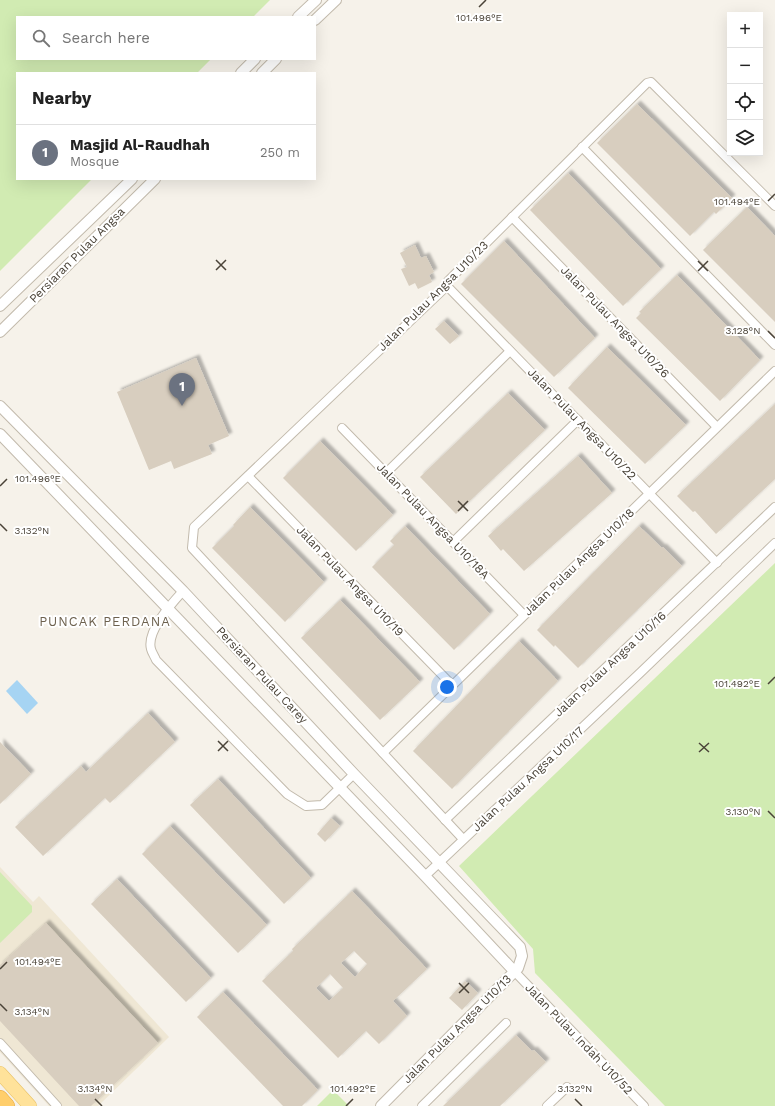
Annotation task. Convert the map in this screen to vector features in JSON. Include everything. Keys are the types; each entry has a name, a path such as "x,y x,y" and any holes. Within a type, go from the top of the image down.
{"highway":[{"path":"0,1098 7,1106"}],"main road":[{"path":"0,1073 30,1106"}],"street":[{"path":"299,16 316,0"},
{"path":"316,19 336,0"},
{"path":"242,72 254,60"},
{"path":"263,72 275,60"},
{"name":"Jalan Pulau Angsa U10/23","path":"192,548 194,527 447,286 448,281 647,82 651,82 775,206"},
{"path":"582,147 775,345"},
{"name":"Persiaran Pulau Angsa","path":"0,306 131,180"},
{"name":"Persiaran Pulau Angsa","path":"0,332 154,180"},
{"name":"Jalan Pulau Angsa U10/26","path":"512,216 717,427"},
{"name":"Jalan Pulau Angsa U10/22","path":"447,286 717,563"},
{"path":"386,472 510,351"},
{"name":"Jalan Pulau Angsa U10/18","path":"383,753 775,371"},
{"name":"Persiaran Pulau Carey","path":"0,406 184,591 354,774 520,947"},
{"path":"453,542 578,420"},
{"name":"Jalan Pulau Angsa U10/18A","path":"342,428 524,615"},
{"name":"Persiaran Pulau Carey","path":"2,437 168,608 514,971"},
{"name":"Jalan Pulau Angsa U10/19","path":"248,476 452,686"},
{"name":"Jalan Pulau Angsa U10/16","path":"445,820 775,507"},
{"name":"Jalan Pulau Angsa U10/17","path":"192,548 463,840 642,672 775,542"},
{"path":"184,591 168,608 153,632 150,648 156,660 287,794 306,806 322,805 354,774"},
{"path":"424,876 463,840"},
{"name":"Jalan Pulau Angsa U10/13","path":"381,1106 518,968 522,956 520,947"},
{"name":"Jalan Pulau Indah U10/52","path":"514,971 644,1106"},
{"path":"422,1106 506,1024"},
{"path":"0,1043 57,1106"},
{"path":"547,1106 567,1087"}],"shaded area":[{"path":"0,867 33,902 39,896 169,1037 98,1106 49,1106 0,1052"}],"green space":[{"path":"0,0 270,0 254,16 16,16 16,60 210,60 198,72 16,72 16,180 91,180 0,271"},
{"path":"775,563 775,1106 665,1106 535,973 533,949 459,866"},
{"path":"0,872 32,906 32,912 0,943"},
{"path":"333,1090 349,1106 317,1106"}],"water":[{"path":"17,680 38,703 27,714 6,691"}],"building":[{"path":"637,104 732,198 716,214 714,212 690,236 597,143"},
{"path":"568,173 661,269 623,306 530,210"},
{"path":"747,207 775,236 775,322 703,250"},
{"path":"504,241 595,338 554,377 461,284"},
{"path":"415,245 421,258 426,256 434,272 429,275 432,282 418,289 415,283 409,286 401,269 407,267 400,253"},
{"path":"677,275 760,360 720,401 636,318 641,313 639,312"},
{"path":"444,321 459,336 450,344 435,329"},
{"path":"607,347 686,425 645,464 568,388"},
{"path":"196,358 229,436 208,445 212,454 174,469 171,461 149,470 117,392"},
{"path":"508,393 545,430 456,514 420,477"},
{"path":"775,404 775,479 716,534 695,511 693,512 677,496"},
{"path":"320,441 393,515 356,551 283,478"},
{"path":"578,456 612,493 524,571 503,549 501,551 488,536"},
{"path":"250,507 324,582 285,622 212,548"},
{"path":"405,526 490,614 454,650 372,567 394,545 390,541"},
{"path":"639,526 682,566 578,668 555,645 554,647 537,630"},
{"path":"340,600 420,682 380,720 301,638"},
{"path":"519,641 558,681 452,789 413,751"},
{"path":"148,713 175,742 110,803 105,798 43,856 15,827 81,766 86,772"},
{"path":"0,742 31,774 0,804"},
{"path":"218,779 311,878 284,904 190,805"},
{"path":"331,818 340,826 325,842 317,834"},
{"path":"170,826 267,925 238,953 142,854"},
{"path":"117,879 211,978 186,1002 91,904"},
{"path":"352,891 427,969 393,1001 407,1016 379,1044 366,1031 338,1058 262,981 293,951 292,949","holes":["354,951 367,964 355,977 341,963","330,974 343,988 329,1001 316,988"]},
{"path":"46,923 158,1043 91,1106 79,1106 0,1021 0,965"},
{"path":"465,981 478,993 462,1010 449,998"},
{"path":"223,992 318,1090 302,1106 283,1106 197,1017"},
{"path":"516,1035 546,1062 500,1106 443,1106"}],"place":[{"name":"Masjid Al-Raudhah","path":"182,406"}],"district":[{"name":"PUNCAK PERDANA","path":"105,621"}]}
